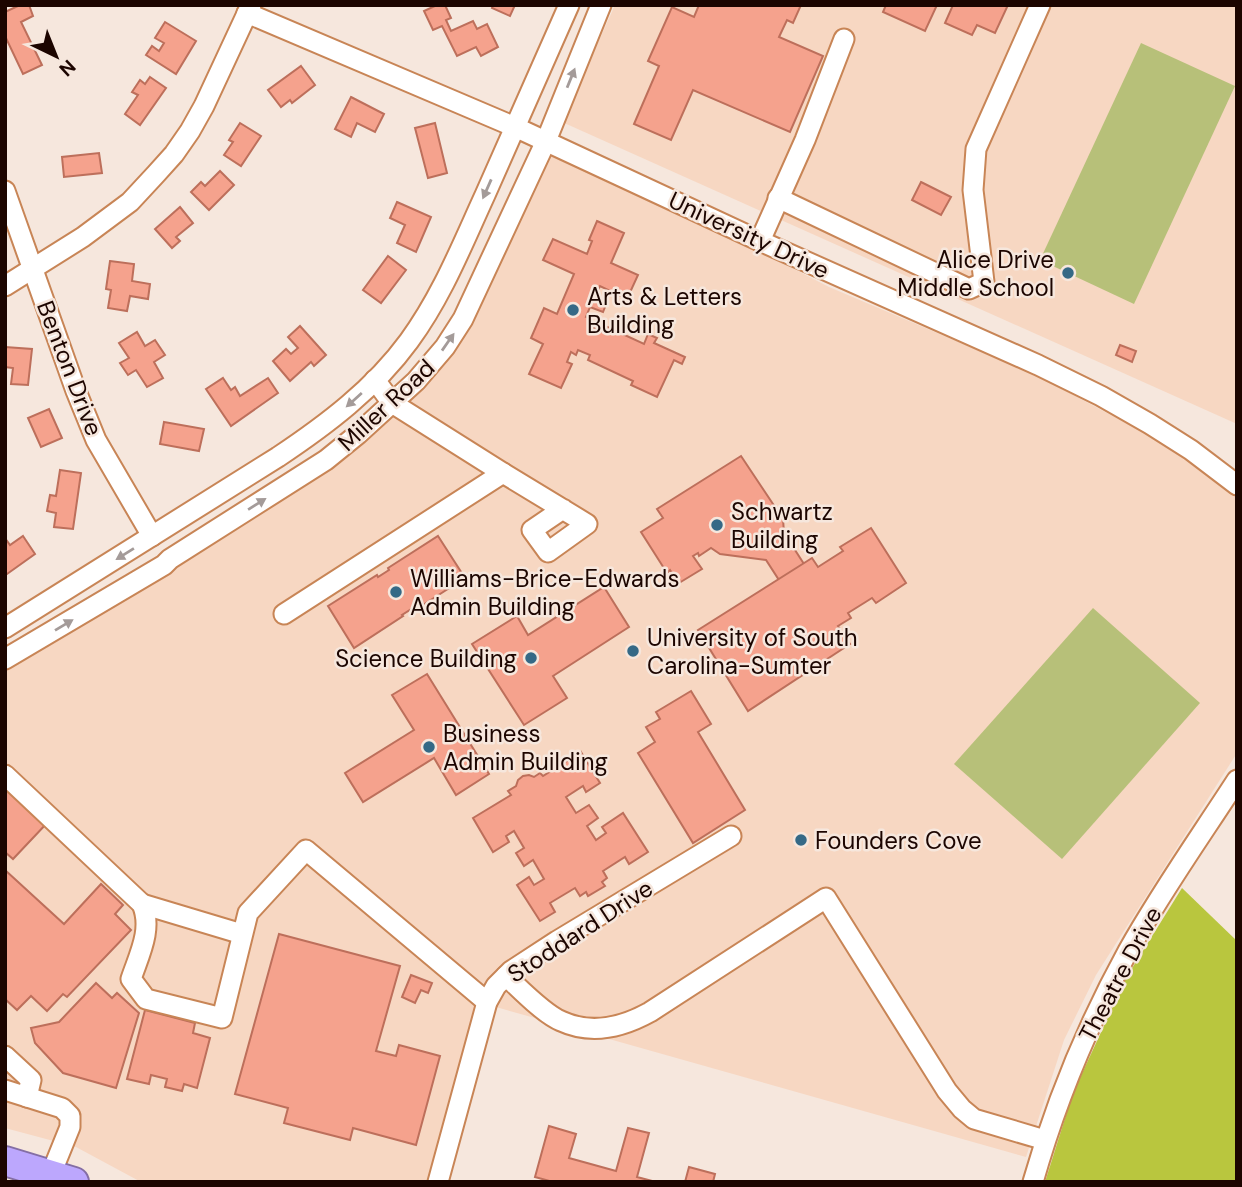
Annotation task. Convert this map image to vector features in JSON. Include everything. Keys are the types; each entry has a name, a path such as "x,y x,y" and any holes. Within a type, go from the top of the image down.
{"highway":[{"path":"5,1161 59,1178"}],"street":[{"name":"Miller Road","path":"5,628 318,430 374,380 409,341 444,286 569,5"},
{"name":"Miller Road","path":"5,659 164,565 326,460 416,381 445,347 463,319 546,141 601,5"},
{"path":"778,198 969,289 985,282 974,190 976,149 1040,5"},
{"name":"University Drive","path":"249,9 546,141 760,242 1038,365 1101,396 1175,440 1237,485"},
{"path":"5,286 83,237 130,202 174,154 204,106 249,9"},
{"path":"760,242 805,140 844,39"},
{"name":"Benton Drive","path":"5,191 96,440 152,536"},
{"path":"374,380 392,403 563,509"},
{"path":"284,614 503,473"},
{"path":"5,775 142,904 146,914 146,935 131,979 146,999 222,1018 248,913 306,850 487,1002"},
{"name":"Theatre Drive","path":"1033,1182 1056,1109 1106,993 1151,913 1237,780"},
{"name":"Stoddard Drive","path":"438,1182 487,1002 496,986 511,971 557,941 731,836"},
{"path":"506,976 560,1021 582,1027 608,1028 632,1022 650,1012 826,898 947,1091 962,1109 974,1119 1045,1140"},
{"path":"142,904 242,934"},
{"path":"5,1056 31,1080 27,1097"},
{"path":"5,1090 62,1108 70,1116 59,1178"}],"shaded area":[{"name":"Alice Drive Middle School","path":"615,5 1237,5 1237,424 562,122"},
{"name":"University of South Carolina-Sumter","path":"546,141 829,287 1036,375 1165,444 1237,498 1237,753 1096,975 1064,1040 1026,1157 496,1007 449,1182 141,1182 76,1147 5,1128 5,666 176,560 427,373"}],"green space":[{"path":"1141,43 1235,86 1134,304 1040,260"},
{"path":"1093,608 1200,703 1062,859 954,764"},
{"path":"1182,888 1237,941 1237,1182 1045,1182 1073,1093 1126,978"}],"building":[{"path":"20,5 29,5 33,16 21,22 42,65 23,74 5,36 5,12"},
{"path":"437,5 445,5 451,18 446,20 451,31 473,21 477,29 487,24 498,47 481,56 476,47 457,56 442,26 433,30 424,11"},
{"path":"493,5 515,5 510,16 492,8"},
{"path":"699,5 801,5 793,23 787,20 779,37 823,56 790,132 693,90 671,140 634,124 659,66 648,61 672,7 694,17"},
{"path":"886,5 937,5 925,31 883,12"},
{"path":"953,5 1008,5 995,33 977,25 972,35 945,23"},
{"path":"165,22 196,41 176,74 146,55 152,46 159,51 164,43 155,38"},
{"path":"301,66 315,85 292,103 290,100 281,107 268,90"},
{"path":"150,77 166,88 140,125 125,114 138,95 132,92 140,80 145,84"},
{"path":"351,97 384,114 375,132 357,123 351,137 335,129"},
{"path":"240,123 261,136 241,166 224,155 233,142 229,140"},
{"path":"435,123 447,173 428,178 415,128"},
{"path":"99,153 102,173 64,177 62,157"},
{"path":"220,171 234,185 209,210 191,192 201,182 205,186"},
{"path":"921,182 951,197 941,215 912,200"},
{"path":"397,202 431,217 416,252 397,243 405,225 390,218"},
{"path":"180,207 193,223 176,237 180,241 172,248 155,229"},
{"name":"Arts & Letters Building","path":"597,221 624,233 611,263 638,275 627,299 600,286 595,297 607,302 603,312 590,307 586,317 592,319 589,326 603,332 605,326 644,344 648,334 657,338 654,343 685,357 682,364 674,360 657,397 631,385 633,381 588,360 590,355 578,350 576,355 571,352 567,362 572,364 561,388 529,374 543,344 531,338 544,308 557,314 574,274 543,260 553,239 587,254 592,241 589,240"},
{"path":"388,256 406,270 381,303 363,290"},
{"path":"110,261 134,264 132,281 150,284 148,299 130,296 127,311 108,308 111,290 106,289"},
{"path":"300,326 326,355 314,366 311,362 290,381 273,361 286,349 291,354 298,348 288,337"},
{"path":"137,332 145,346 155,340 165,355 154,362 163,378 147,387 136,370 128,375 120,363 129,358 119,343"},
{"path":"1120,345 1136,351 1132,362 1116,355"},
{"path":"5,347 32,349 28,385 11,384 13,368 5,367"},
{"path":"223,378 231,390 235,387 240,396 268,378 278,393 231,426 206,389"},
{"path":"49,409 62,438 41,447 28,418"},
{"path":"164,422 204,429 199,451 160,444"},
{"name":"Schwartz Building","path":"741,456 783,519 784,533 804,564 779,580 766,560 720,554 711,548 699,556 698,553 693,556 702,569 679,583 670,570 667,573 641,532 663,518 657,509"},
{"path":"60,470 81,473 73,529 54,527 56,513 47,511 50,495 56,496"},
{"path":"871,528 906,583 876,603 872,598 848,613 851,618 838,626 850,644 748,711 698,630 812,558 818,567 843,551 840,547"},
{"path":"23,536 35,554 7,574 5,538 10,545"},
{"name":"Williams-Brice-Edwards Admin Building","path":"438,536 465,578 415,610 413,608 354,648 328,606 389,570 388,568"},
{"name":"Science Building","path":"604,587 629,627 553,676 567,698 524,725 472,644 517,616 528,635"},
{"name":"Business Admin Building","path":"427,674 489,774 456,795 434,758 363,802 345,773 414,730 392,695"},
{"path":"691,691 711,724 698,732 745,810 693,843 638,753 655,742 646,727 660,719 656,712"},
{"path":"581,752 600,783 586,792 583,786 566,797 576,813 589,805 598,818 587,826 596,840 606,833 602,827 623,813 648,852 629,864 625,857 603,871 607,878 602,882 605,886 588,896 586,892 580,896 575,888 550,903 555,912 540,921 517,885 529,877 534,885 544,879 533,860 524,866 516,853 524,848 514,831 506,836 509,842 493,852 473,818 511,795 508,791 516,786 523,776 534,777 540,773 543,776"},
{"path":"5,782 48,822 13,859 5,852"},
{"path":"5,870 64,924 101,884 123,905 115,914 131,930 67,997 63,994 47,1011 31,996 17,1010 5,999"},
{"path":"279,934 400,966 376,1051 396,1056 399,1045 440,1056 416,1145 353,1128 350,1140 284,1123 288,1108 235,1094"},
{"path":"411,975 432,983 428,993 421,990 415,1003 402,997"},
{"path":"96,983 112,998 117,993 139,1013 116,1088 63,1073 35,1043 31,1028 59,1022"},
{"path":"145,1010 195,1023 193,1033 210,1038 197,1088 184,1084 182,1091 165,1087 167,1079 151,1075 149,1084 127,1079"},
{"path":"549,1126 576,1134 569,1158 616,1171 628,1128 649,1133 637,1177 656,1182 553,1182 535,1177"},
{"path":"689,1167 715,1174 713,1182 685,1182"}],"place":[{"name":"Alice Drive Middle School","path":"1068,273"},
{"name":"Arts & Letters Building","path":"573,310"},
{"name":"Schwartz Building","path":"717,525"},
{"name":"Williams-Brice-Edwards Admin Building","path":"396,592"},
{"name":"University of South Carolina-Sumter","path":"633,651"},
{"name":"Science Building","path":"531,658"},
{"name":"Business Admin Building","path":"429,747"},
{"name":"Founders Cove","path":"801,840"}]}
